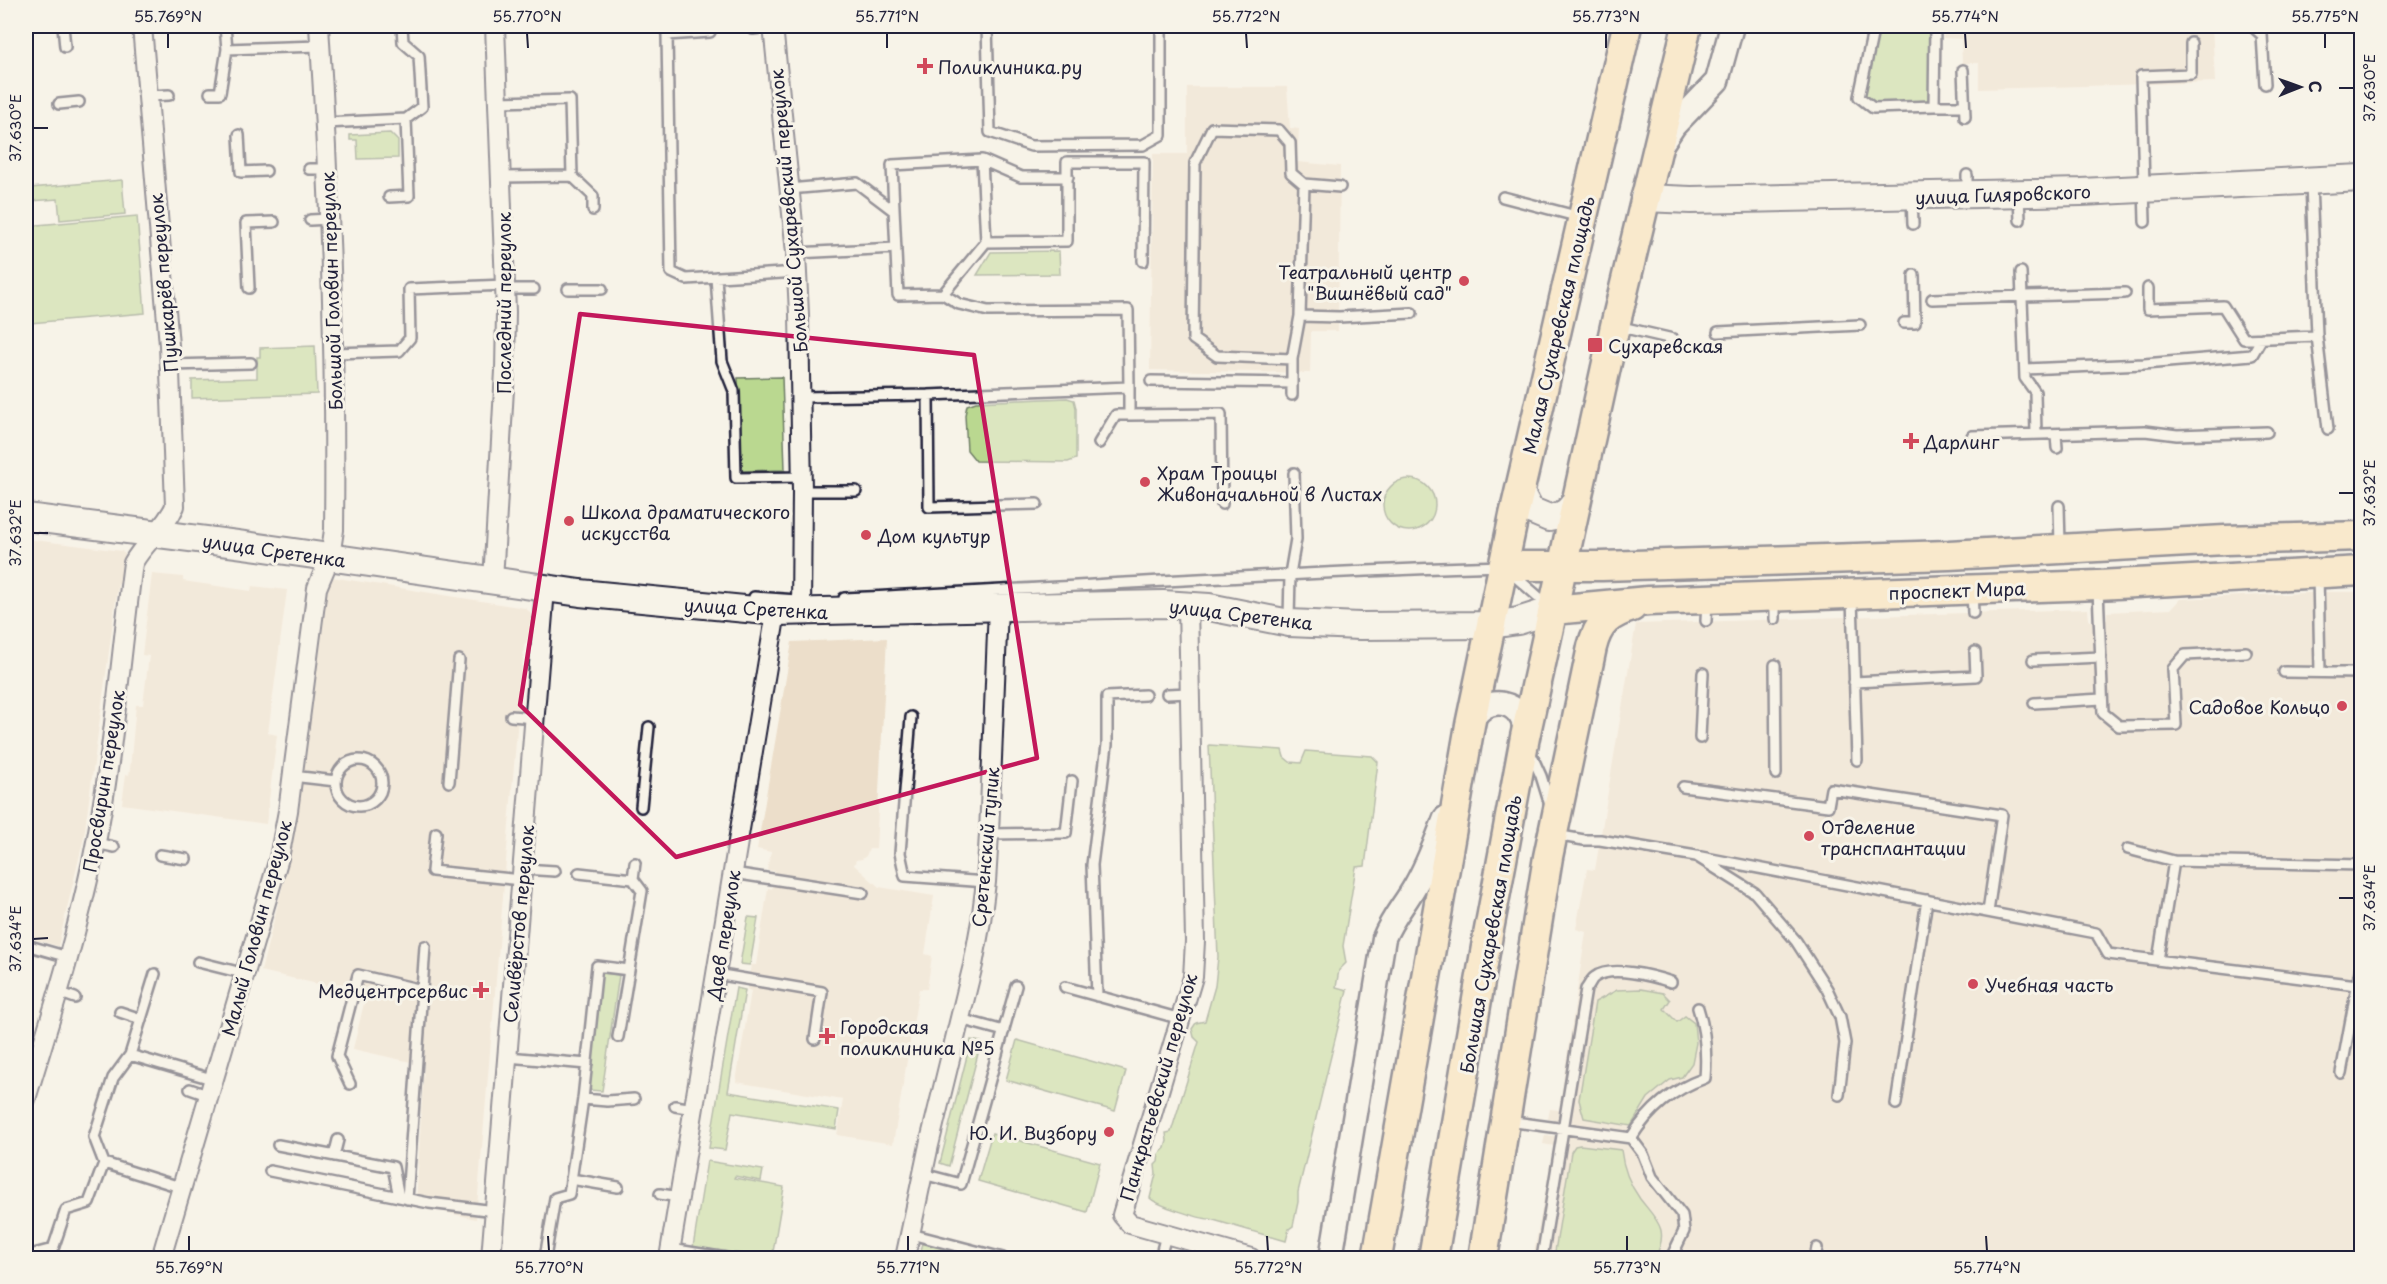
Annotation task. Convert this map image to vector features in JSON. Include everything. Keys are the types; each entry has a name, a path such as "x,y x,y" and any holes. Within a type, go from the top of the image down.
{"main road":[{"name":"Малая Сухаревская площадь","path":"1491,625 1627,26"},
{"path":"1553,610 1644,198 1687,26"},
{"name":"улица Гиляровского","path":"1644,198 1691,200 1912,196 1967,185 2019,194 2361,178"},
{"path":"1522,483 1521,493 1530,510 1549,518 1567,512 1578,495"},
{"name":"улица Сретенка","path":"26,518 369,563 496,574 545,589 675,604 998,608 1188,605 1289,623 1360,626 1491,625 1518,621 1553,610"},
{"name":"проспект Мира","path":"1503,566 1938,556 2225,540 2361,536"},
{"name":"проспект Мира","path":"1553,610 1648,601 1706,610 1775,608 1851,593 1972,601 2098,585 2361,571"},
{"path":"1483,1258 1553,835 1596,634 1600,625 1612,614 1648,601"},
{"name":"Большая Сухаревская площадь","path":"1433,1258 1488,935 1553,610"},
{"path":"1377,1258 1458,783 1491,625"}],"street":[{"name":"Пушкарёв переулок","path":"142,26 170,365 175,506 168,521 156,534"},
{"name":"Большой Головин переулок","path":"319,26 325,123 318,169 330,219 334,353 334,530 330,557"},
{"name":"Последний переулок","path":"495,26 500,102 505,287 505,371 496,574"},
{"name":"Большой Сухаревский переулок","path":"773,26 797,272 802,484 797,606"},
{"path":"1656,156 1674,126 1717,81 1732,26"},
{"name":"Просвирин переулок","path":"27,1091 66,995 68,957 96,843 133,563 141,548 156,534"},
{"name":"Малый Головин переулок","path":"161,1258 279,858 317,588 330,557"},
{"name":"Селивёрстов переулок","path":"491,1258 545,589"},
{"name":"Панкратьевский переулок","path":"1188,605 1195,941 1193,977 1122,1210 1125,1220 1130,1224 1251,1258"},
{"name":"Даев переулок","path":"670,1254 733,873 797,606"},
{"name":"Сретенский тупик","path":"905,1258 973,965 986,882 998,608"},
{"path":"1470,725 1473,716 1480,709 1489,704 1499,703 1517,710 1523,718 1526,737"},
{"path":"1331,1258 1384,938 1392,919 1414,888 1431,856 1458,783"}],"lane":[{"path":"63,26 65,48"},
{"path":"210,93 220,93 227,49 225,26"},
{"path":"325,123 406,119 422,107 419,56 403,42 402,26"},
{"path":"753,29 773,26"},
{"path":"987,26 990,132 1030,146 1143,145 1161,135 1161,26"},
{"path":"1874,26 1859,98 1873,108 1964,105"},
{"path":"1934,106 1935,26"},
{"path":"2252,26 2262,35 2265,84"},
{"path":"710,32 667,34 671,272 686,279 797,272"},
{"path":"2145,222 2141,76 2191,74 2191,43"},
{"path":"227,49 320,46"},
{"path":"1964,70 1965,117"},
{"path":"148,96 170,95"},
{"path":"500,102 570,100 572,176"},
{"path":"58,104 79,102"},
{"path":"389,197 409,196 406,119"},
{"path":"1292,359 1217,356 1193,339 1196,163 1212,128 1279,130 1290,143 1291,173 1304,184 1340,187"},
{"path":"239,135 240,172 266,171"},
{"path":"1068,177 1021,177 982,160 892,165 898,295 943,294 959,304 988,311 1128,310 1129,415"},
{"path":"943,294 986,242 982,160"},
{"path":"986,242 1067,241 1068,162 1144,162 1143,261"},
{"path":"502,177 572,176 593,196 593,210"},
{"path":"2310,181 2317,336 2328,429"},
{"path":"789,189 857,183 894,211"},
{"path":"1292,395 1292,359 1300,316 1304,184"},
{"path":"2019,194 2020,220"},
{"path":"1912,196 1913,224"},
{"path":"1503,197 1582,217"},
{"path":"310,220 330,219"},
{"path":"249,288 246,223 274,222"},
{"path":"795,253 896,248"},
{"path":"2021,272 2025,378 2035,392 2036,434"},
{"path":"1904,323 1915,323 1914,275"},
{"path":"717,277 722,362 734,391 736,478 856,491"},
{"path":"334,353 399,351 410,338 409,289 505,287 534,289"},
{"path":"2148,288 2148,309 2223,306 2244,339 2317,336"},
{"path":"568,289 602,289"},
{"path":"1932,299 2125,293"},
{"path":"1300,316 1339,317 1412,313"},
{"path":"1718,332 1860,325"},
{"path":"1615,326 1673,339"},
{"path":"2025,369 2144,364 2252,355 2262,338"},
{"path":"170,365 251,363"},
{"path":"1151,381 1292,382"},
{"path":"801,397 928,395 1129,387"},
{"path":"928,395 929,507 1037,504"},
{"path":"1099,443 1116,415 1221,414 1222,504"},
{"path":"1972,436 2145,431 2177,435 2267,432"},
{"path":"2056,434 2057,448"},
{"path":"1289,623 1290,574 1296,539 1294,473"},
{"path":"2059,506 2060,548"},
{"path":"837,598 1048,589 1290,574 1503,566 1553,610"},
{"path":"2318,573 2320,672"},
{"path":"600,584 658,592 705,595"},
{"path":"2098,585 2103,713 2119,726 2175,725 2173,669 2186,655 2246,652"},
{"path":"1851,593 1857,760"},
{"path":"741,597 797,606"},
{"path":"1854,682 1976,676 1975,652"},
{"path":"2033,660 2101,657"},
{"path":"449,782 459,660"},
{"path":"1775,665 1776,774"},
{"path":"2284,672 2361,673"},
{"path":"1700,738 1703,673"},
{"path":"1167,694 1189,693"},
{"path":"1097,996 1092,865 1107,745 1107,697 1145,695"},
{"path":"2034,703 2102,699"},
{"path":"455,711 466,712"},
{"path":"511,716 535,718"},
{"path":"911,717 900,853 904,876 986,882"},
{"path":"641,807 649,727"},
{"path":"1526,737 1550,806 1553,835 1600,840 1696,856 2096,933 2108,954 2357,985"},
{"path":"365,761 378,770 382,786 380,793 368,804 353,806 339,796 336,781 338,773 349,762 365,761"},
{"path":"292,776 336,781"},
{"path":"989,834 1066,833 1072,781"},
{"path":"1683,787 1828,806 1831,789 2002,815 1988,912"},
{"path":"436,833 432,871 522,874 555,871"},
{"path":"96,843 114,847"},
{"path":"2128,849 2174,861 2361,865"},
{"path":"160,855 186,859"},
{"path":"1696,856 1755,893 1796,941 1827,989 1840,1017 1845,1043 1839,1095"},
{"path":"2158,960 2174,861"},
{"path":"618,1037 642,891 633,879 635,863"},
{"path":"579,873 633,879"},
{"path":"733,873 864,893"},
{"path":"1896,1104 1927,900"},
{"path":"26,945 68,957"},
{"path":"403,1198 425,946"},
{"path":"2341,1073 2361,960"},
{"path":"198,962 246,974"},
{"path":"545,1258 555,1198 569,1194 584,1099 597,966 629,970"},
{"path":"1542,1258 1586,989 1594,977 1606,973 1629,972 1671,982"},
{"path":"26,1256 53,1249 66,1210 89,1203 104,1163 94,1137 112,1078 130,1055 155,974"},
{"path":"716,974 822,992 815,1039"},
{"path":"350,1084 337,1056 358,975 422,990"},
{"path":"923,1173 961,1184 1016,986"},
{"path":"1065,987 1181,1019"},
{"path":"1631,1138 1643,1119 1672,1092 1705,1078 1707,1061 1703,1023 1698,1008"},
{"path":"120,1012 141,1019"},
{"path":"960,1019 1004,1031"},
{"path":"130,1055 212,1088"},
{"path":"508,1057 587,1064"},
{"path":"190,1089 212,1088"},
{"path":"584,1099 607,1101 634,1099"},
{"path":"675,1106 694,1109"},
{"path":"1505,1121 1631,1138 1643,1154 1652,1177 1682,1215 1684,1231 1671,1258"},
{"path":"334,1156 338,1140"},
{"path":"278,1145 393,1167 403,1198"},
{"path":"104,1163 183,1188"},
{"path":"270,1171 403,1198 495,1211"},
{"path":"571,1179 618,1187"},
{"path":"660,1194 679,1197"},
{"path":"911,1233 1003,1258"},
{"path":"1160,1258 1166,1235"},
{"path":"670,1254 726,1258"}],"highlighted area":[{"path":"580,314 974,355 1037,758 676,857 520,705"}],"shaded area":[{"path":"1943,26 2212,26 2215,82 1979,89 1979,63 1962,63 1961,39 1943,38"},
{"path":"1187,87 1287,87 1290,128 1299,129 1297,162 1340,166 1338,331 1311,331 1310,373 1150,370 1153,154 1187,154"},
{"path":"26,539 122,551 127,557 125,577 118,584 84,837 58,946 26,937"},
{"path":"152,574 183,577 183,581 251,591 252,586 287,590 268,733 277,735 266,824 122,804 126,774 129,775 130,769 136,705 143,705 149,656 142,655"},
{"path":"331,577 525,608 533,618 533,628 524,646 476,1219 416,1206 424,1065 353,1049 366,995 261,971 289,861 299,807 326,603 322,594"},
{"path":"2361,592 2361,1258 1533,1258 1554,1146 1543,1144 1545,1135 1555,1136 1558,1121 1548,1119 1550,1109 1559,1110 1586,932 1576,929 1587,869 1595,870 1636,624 2088,609 2089,621 2107,620 2107,612 2171,609 2180,599"},
{"path":"887,638 876,849 869,849 866,856 856,860 854,865 879,887 934,896 925,954 932,956 927,989 919,989 893,1144 837,1135 843,1100 736,1082 751,991 747,989 751,965 756,965 768,888 772,889 775,871 767,870 771,852 757,849 792,642"}],"green space":[{"path":"1878,26 1929,26 1929,102 1876,104 1865,94"},
{"path":"390,133 398,141 398,158 358,159 357,140 350,140 350,135"},
{"path":"122,180 125,214 60,220 58,199 31,201 30,188"},
{"path":"137,216 145,313 30,323 26,276 26,226"},
{"path":"1059,251 1060,274 977,275 991,252"},
{"path":"315,346 317,394 192,398 192,380 257,378 257,357 260,357 260,348"},
{"path":"782,377 785,470 741,471 738,378"},
{"path":"1067,398 1074,400 1076,408 1076,459 1068,462 976,461 967,450 965,415 967,405 976,402"},
{"path":"1409,479 1423,483 1431,491 1435,505 1431,519 1423,527 1409,531 1395,527 1387,519 1383,505 1387,491 1395,483"},
{"path":"1209,745 1282,750 1284,757 1290,762 1301,763 1306,751 1372,756 1378,762 1365,866 1356,867 1343,946 1346,963 1339,970 1336,987 1347,990 1298,1192 1293,1226 1289,1229 1286,1241 1179,1211 1150,1198 1156,1174 1155,1165 1159,1154 1165,1148 1166,1133 1171,1132 1199,1042 1194,1037 1192,1029 1196,1023 1205,1021 1215,986 1218,957"},
{"path":"748,917 758,918 750,965 740,964"},
{"path":"602,973 619,975 602,1091 589,1090"},
{"path":"736,988 745,990 728,1092 839,1110 836,1129 732,1112 725,1150 709,1148"},
{"path":"1641,989 1663,993 1670,1000 1664,1009 1677,1022 1685,1016 1694,1023 1696,1043 1692,1063 1682,1077 1670,1080 1648,1098 1631,1126 1584,1118 1579,1100 1595,1002 1617,990"},
{"path":"971,1040 981,1042 949,1166 940,1163"},
{"path":"1017,1040 1126,1071 1115,1111 1006,1080"},
{"path":"992,1133 1100,1163 1087,1212 978,1181"},
{"path":"1575,1146 1621,1150 1625,1170 1633,1188 1660,1226 1661,1240 1655,1258 1554,1258 1571,1152"},
{"path":"707,1161 763,1170 761,1181 735,1176 734,1178 784,1187 772,1258 693,1247"},
{"path":"923,1243 978,1258 919,1258"}],"place":[{"name":"Поликлиника.ру","path":"925,66"},
{"name":"Театральный центр \"Вишнёвый сад\"","path":"1464,281"},
{"name":"Сухаревская","path":"1595,345"},
{"name":"Дарлинг","path":"1911,441"},
{"name":"Храм Троицы Живоначальной в Листах","path":"1145,482"},
{"name":"Школа драматического искусства","path":"569,521"},
{"name":"Дом культур","path":"866,535"},
{"name":"Садовое Кольцо","path":"2342,706"},
{"name":"Отделение трансплантации","path":"1809,836"},
{"name":"Учебная часть","path":"1973,984"},
{"name":"Медцентрсервис","path":"481,990"},
{"name":"Городская поликлиника №5","path":"827,1036"},
{"name":"Ю. И. Визбору","path":"1109,1132"}]}
